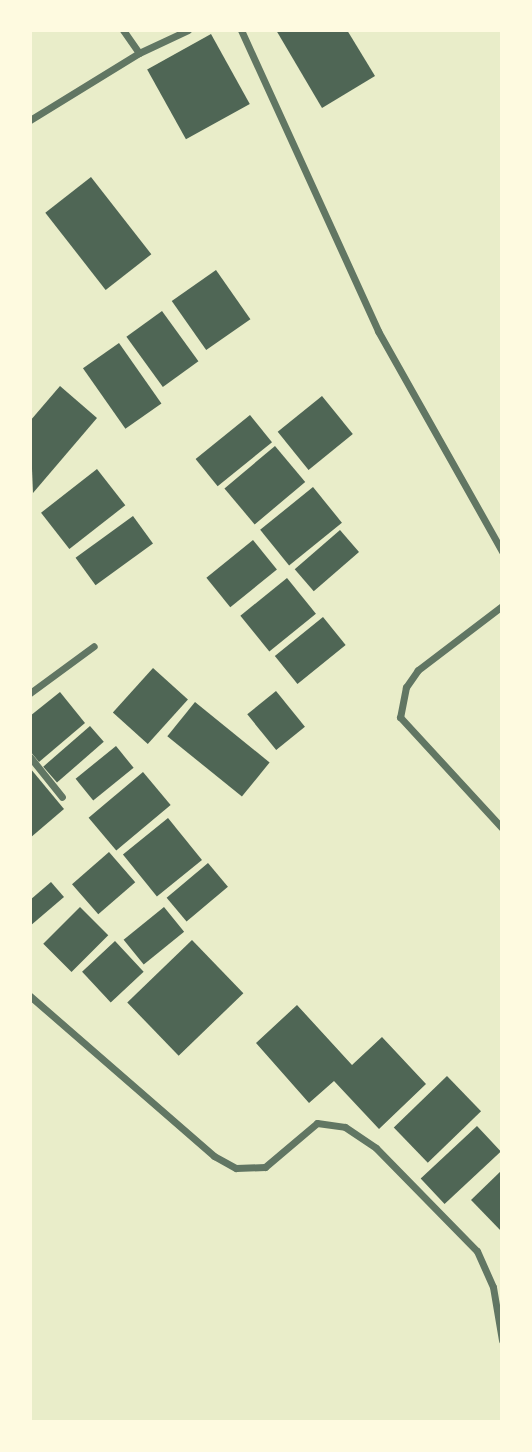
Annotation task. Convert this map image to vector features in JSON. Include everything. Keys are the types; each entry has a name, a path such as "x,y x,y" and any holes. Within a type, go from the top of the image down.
{"street":[{"path":"123,30 139,53"},
{"path":"30,120 139,53 188,30"},
{"path":"241,30 378,331 502,551"},
{"path":"502,606 418,670 406,687 400,717 502,828"},
{"path":"30,693 94,646"},
{"path":"30,757 62,797"},
{"path":"30,996 214,1156 236,1168 265,1167 317,1123 345,1127 376,1148 477,1251 493,1287 502,1340"}],"building":[{"path":"276,30 347,30 375,76 322,108"},
{"path":"211,34 250,104 186,139 147,69"},
{"path":"91,177 151,254 106,290 45,213"},
{"path":"216,270 250,319 206,350 172,301"},
{"path":"162,311 198,361 163,387 126,337"},
{"path":"119,343 161,404 125,429 83,368"},
{"path":"60,386 97,418 33,493 30,421"},
{"path":"322,396 353,434 309,470 278,432"},
{"path":"250,415 272,442 218,486 196,459"},
{"path":"275,446 305,482 255,524 224,488"},
{"path":"97,469 125,505 69,549 41,513"},
{"path":"313,487 342,523 289,566 260,530"},
{"path":"133,516 153,544 96,585 76,558"},
{"path":"340,530 359,552 314,591 295,569"},
{"path":"253,540 277,570 230,607 206,578"},
{"path":"287,578 316,614 269,652 240,616"},
{"path":"323,617 346,645 297,684 275,656"},
{"path":"153,668 188,699 148,744 113,713"},
{"path":"276,691 305,727 276,750 247,714"},
{"path":"60,692 85,723 39,762 30,751 30,716"},
{"path":"195,702 270,762 242,797 167,736"},
{"path":"90,726 104,742 57,783 43,767"},
{"path":"116,746 134,768 93,800 76,779"},
{"path":"30,768 64,809 30,838"},
{"path":"143,772 171,805 116,851 89,818"},
{"path":"168,818 202,860 157,896 123,855"},
{"path":"109,852 135,882 98,914 72,884"},
{"path":"208,863 228,887 187,921 167,898"},
{"path":"51,882 64,897 30,926 30,900"},
{"path":"80,907 108,935 72,972 43,944"},
{"path":"164,907 184,932 144,965 124,940"},
{"path":"192,940 243,993 179,1056 127,1003"},
{"path":"115,941 144,972 111,1002 82,972"},
{"path":"297,1005 352,1065 382,1037 426,1084 379,1129 334,1081 309,1103 256,1043"},
{"path":"447,1076 481,1111 428,1163 394,1127"},
{"path":"477,1126 501,1152 445,1204 421,1179"},
{"path":"502,1170 502,1232 471,1200"}]}
